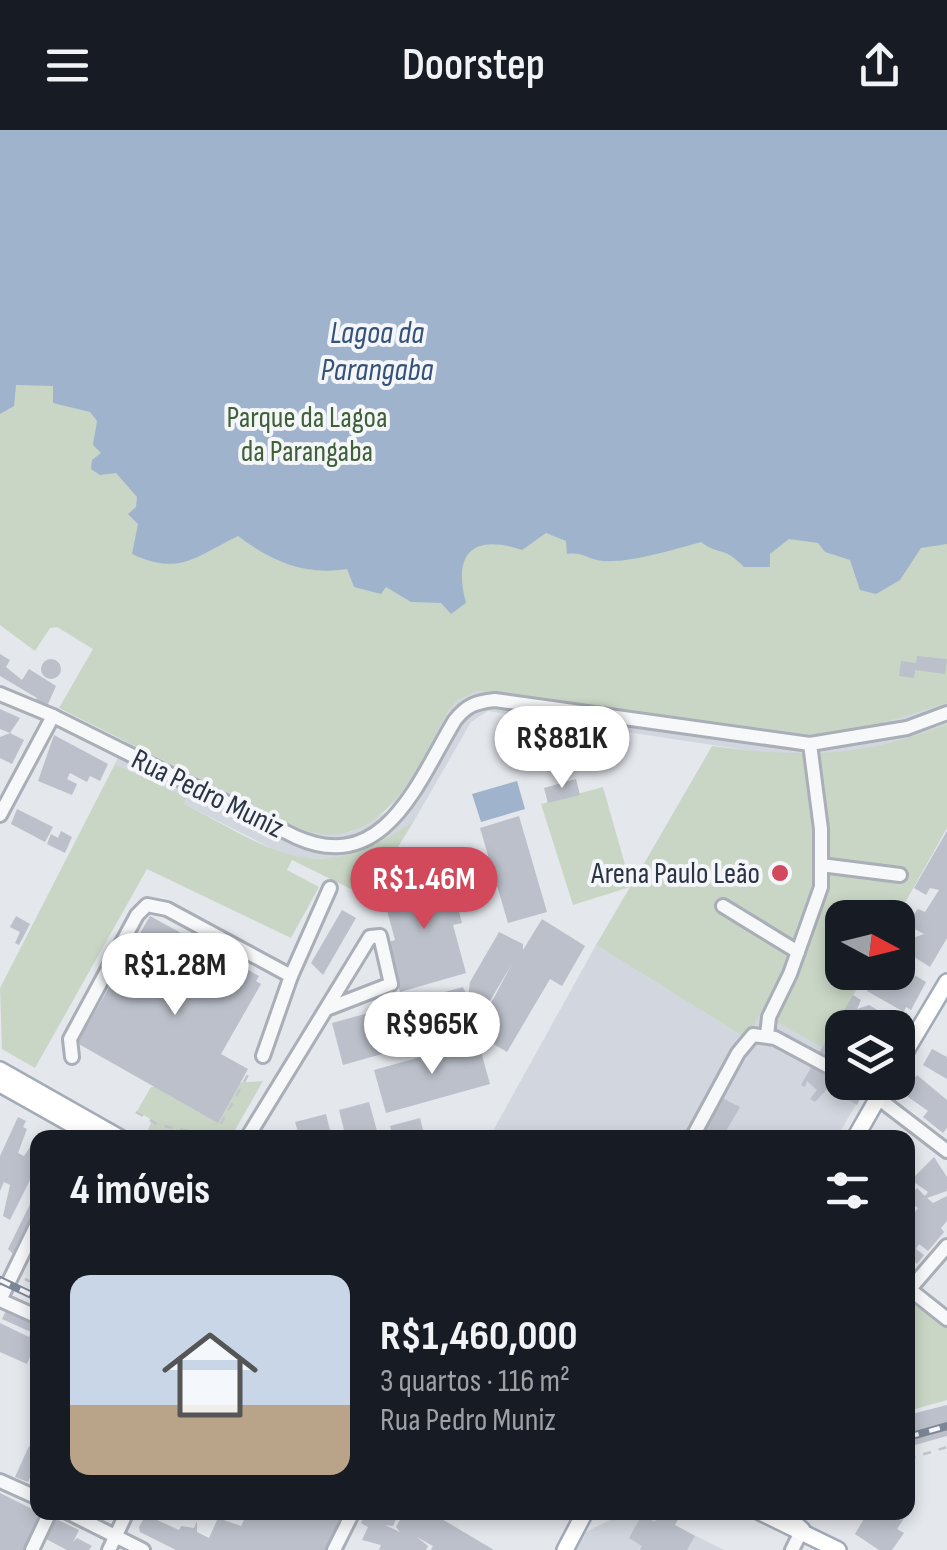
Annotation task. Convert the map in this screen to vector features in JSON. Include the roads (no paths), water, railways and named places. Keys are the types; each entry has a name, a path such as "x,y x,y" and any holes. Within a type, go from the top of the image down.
{"main road":[{"path":"915,1036 947,982"},
{"path":"0,1070 86,1130"},
{"path":"0,1084 85,1130"},
{"path":"860,1130 877,1100"},
{"path":"564,1550 581,1520"},
{"path":"779,1520 838,1550"},
{"path":"791,1520 802,1530"}],"street":[{"name":"Rua Pedro Muniz","path":"0,694 53,716 296,837 330,848 363,841 400,814 455,720 466,706 478,701 810,744 907,728 947,713"},
{"path":"0,816 53,716"},
{"path":"767,1036 769,1017 822,887 810,744"},
{"path":"821,865 900,875"},
{"path":"263,1056 291,976 330,888"},
{"path":"72,1057 70,1039 137,915 147,905 168,909 291,976"},
{"path":"723,906 798,952"},
{"path":"252,1130 370,937 380,936 391,984 329,1008"},
{"path":"696,1130 748,1038 767,1036 825,1064"},
{"path":"894,1100 947,1151"},
{"path":"30,1238 0,1300 30,1313"},
{"path":"915,1281 947,1246"},
{"path":"915,1294 947,1319"},
{"path":"0,1481 30,1494"},
{"path":"32,1550 46,1520"},
{"path":"83,1520 143,1550"},
{"path":"109,1550 123,1520"},
{"path":"334,1550 349,1520"},
{"path":"792,1550 802,1530"}],"water":[{"name":"Lagoa da Parangaba","path":"0,130 947,130 947,544 921,548 900,580 876,594 860,590 850,560 825,552 818,543 789,539 770,554 770,567 744,567 701,542 634,559 597,560 567,554 566,541 546,533 522,550 490,544 470,552 462,572 466,603 451,614 441,603 411,602 386,587 381,594 354,587 347,569 317,570 289,564 238,536 175,564 132,554 138,524 128,514 136,507 137,497 116,473 100,475 91,469 92,460 101,453 93,445 97,421 90,412 53,403 53,386 16,385 14,406 0,414"},
{"path":"517,781 525,809 481,822 472,794"}],"railway":[{"path":"0,1280 30,1294"},
{"path":"915,1435 947,1426"}],"place":[{"name":"Arena Paulo Leão","path":"780,873"}],"park label":[{"name":"Parque da Lagoa da Parangaba","path":"307,434"}]}
